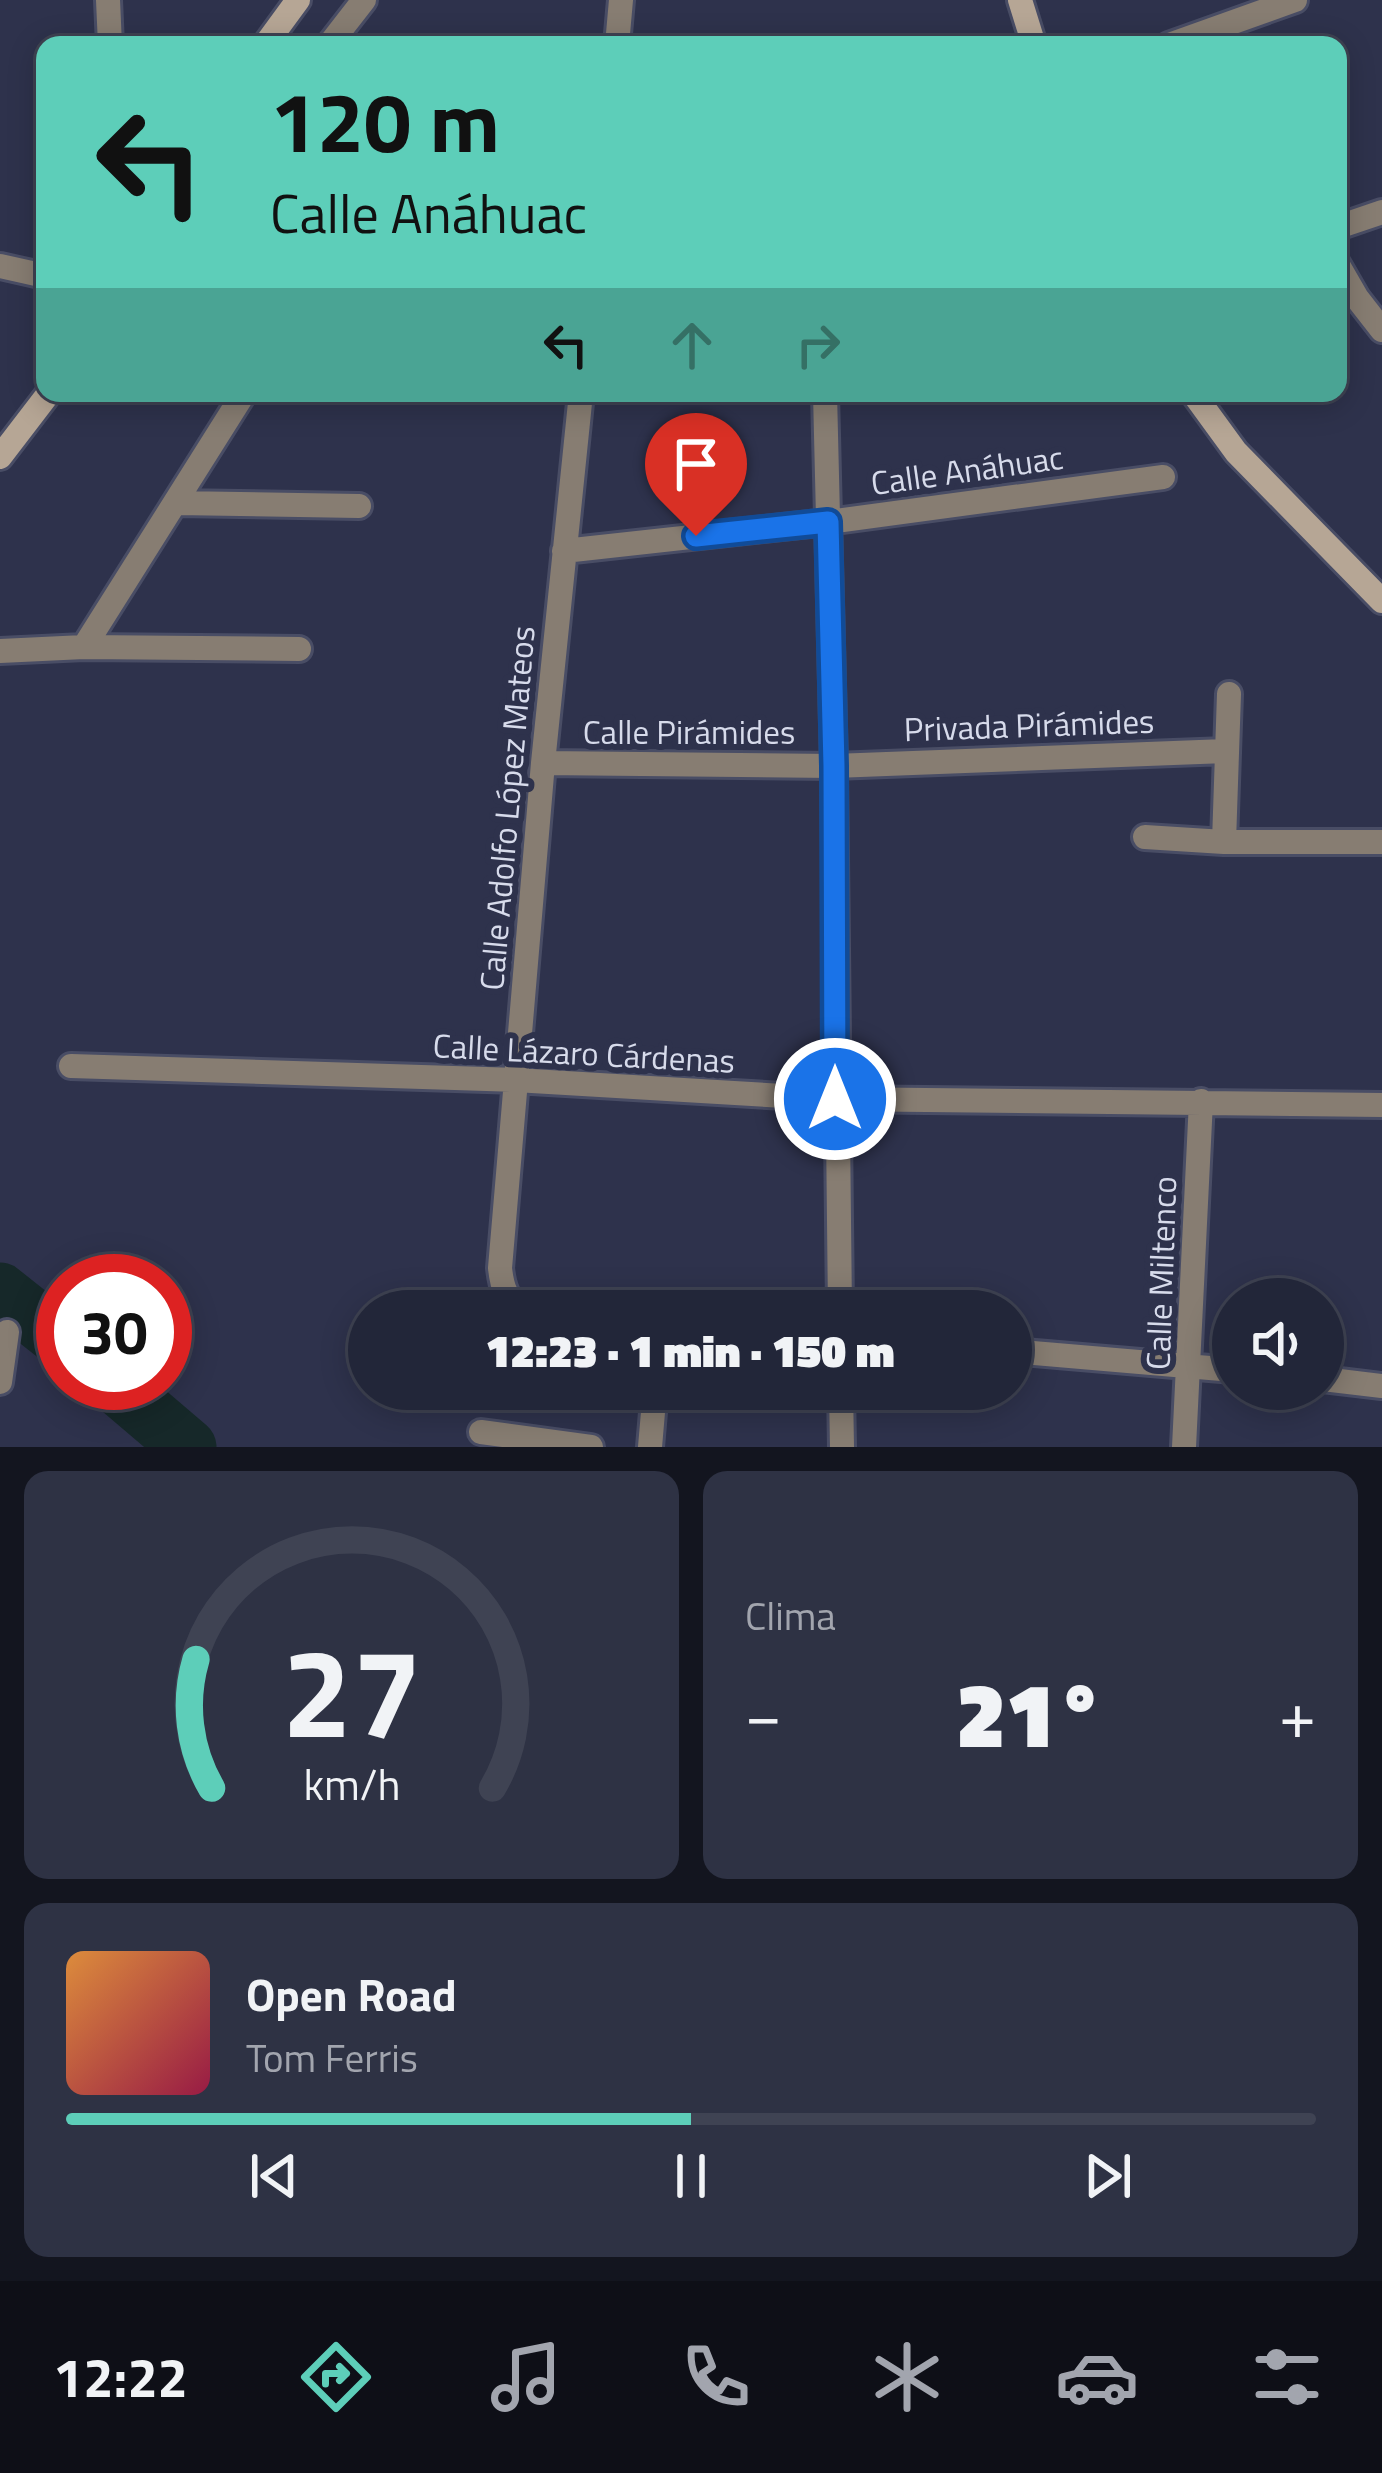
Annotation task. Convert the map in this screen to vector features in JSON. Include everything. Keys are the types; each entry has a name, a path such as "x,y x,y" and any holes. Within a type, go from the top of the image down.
{"street":[{"path":"108,0 110,36"},
{"path":"272,36 298,0"},
{"path":"336,36 364,0"},
{"path":"618,36 621,0"},
{"path":"1021,0 1031,36"},
{"path":"1189,36 1252,7 1295,0"},
{"path":"1347,224 1382,212"},
{"path":"0,266 36,274"},
{"path":"1347,281 1382,330"},
{"path":"0,457 42,402"},
{"path":"84,647 239,402"},
{"name":"Calle Adolfo López Mateos","path":"505,1290 500,1268 514,1080 580,402"},
{"path":"825,402 840,1290"},
{"path":"1200,402 1260,479 1382,601"},
{"name":"Calle Anáhuac","path":"564,551 1163,477"},
{"path":"177,503 359,506"},
{"path":"0,651 84,647 299,650"},
{"path":"1223,842 1228,694"},
{"name":"Privada Pirámides","path":"834,766 1226,751"},
{"name":"Calle Pirámides","path":"542,764 834,766"},
{"path":"1145,837 1382,842"},
{"name":"Calle Lázaro Cárdenas","path":"71,1066 514,1080 835,1099 1382,1105"},
{"name":"Calle Miltenco","path":"1184,1447 1201,1101"},
{"path":"0,1382 7,1332"},
{"path":"1032,1353 1212,1368"},
{"path":"1344,1381 1382,1386"},
{"path":"650,1447 653,1410"},
{"path":"841,1410 842,1447"},
{"path":"481,1432 591,1447"}],"waterway":[{"path":"0,1291 36,1320"},
{"path":"145,1410 188,1447"}],"route":[{"path":"696,536 828,522 835,1099"}]}
